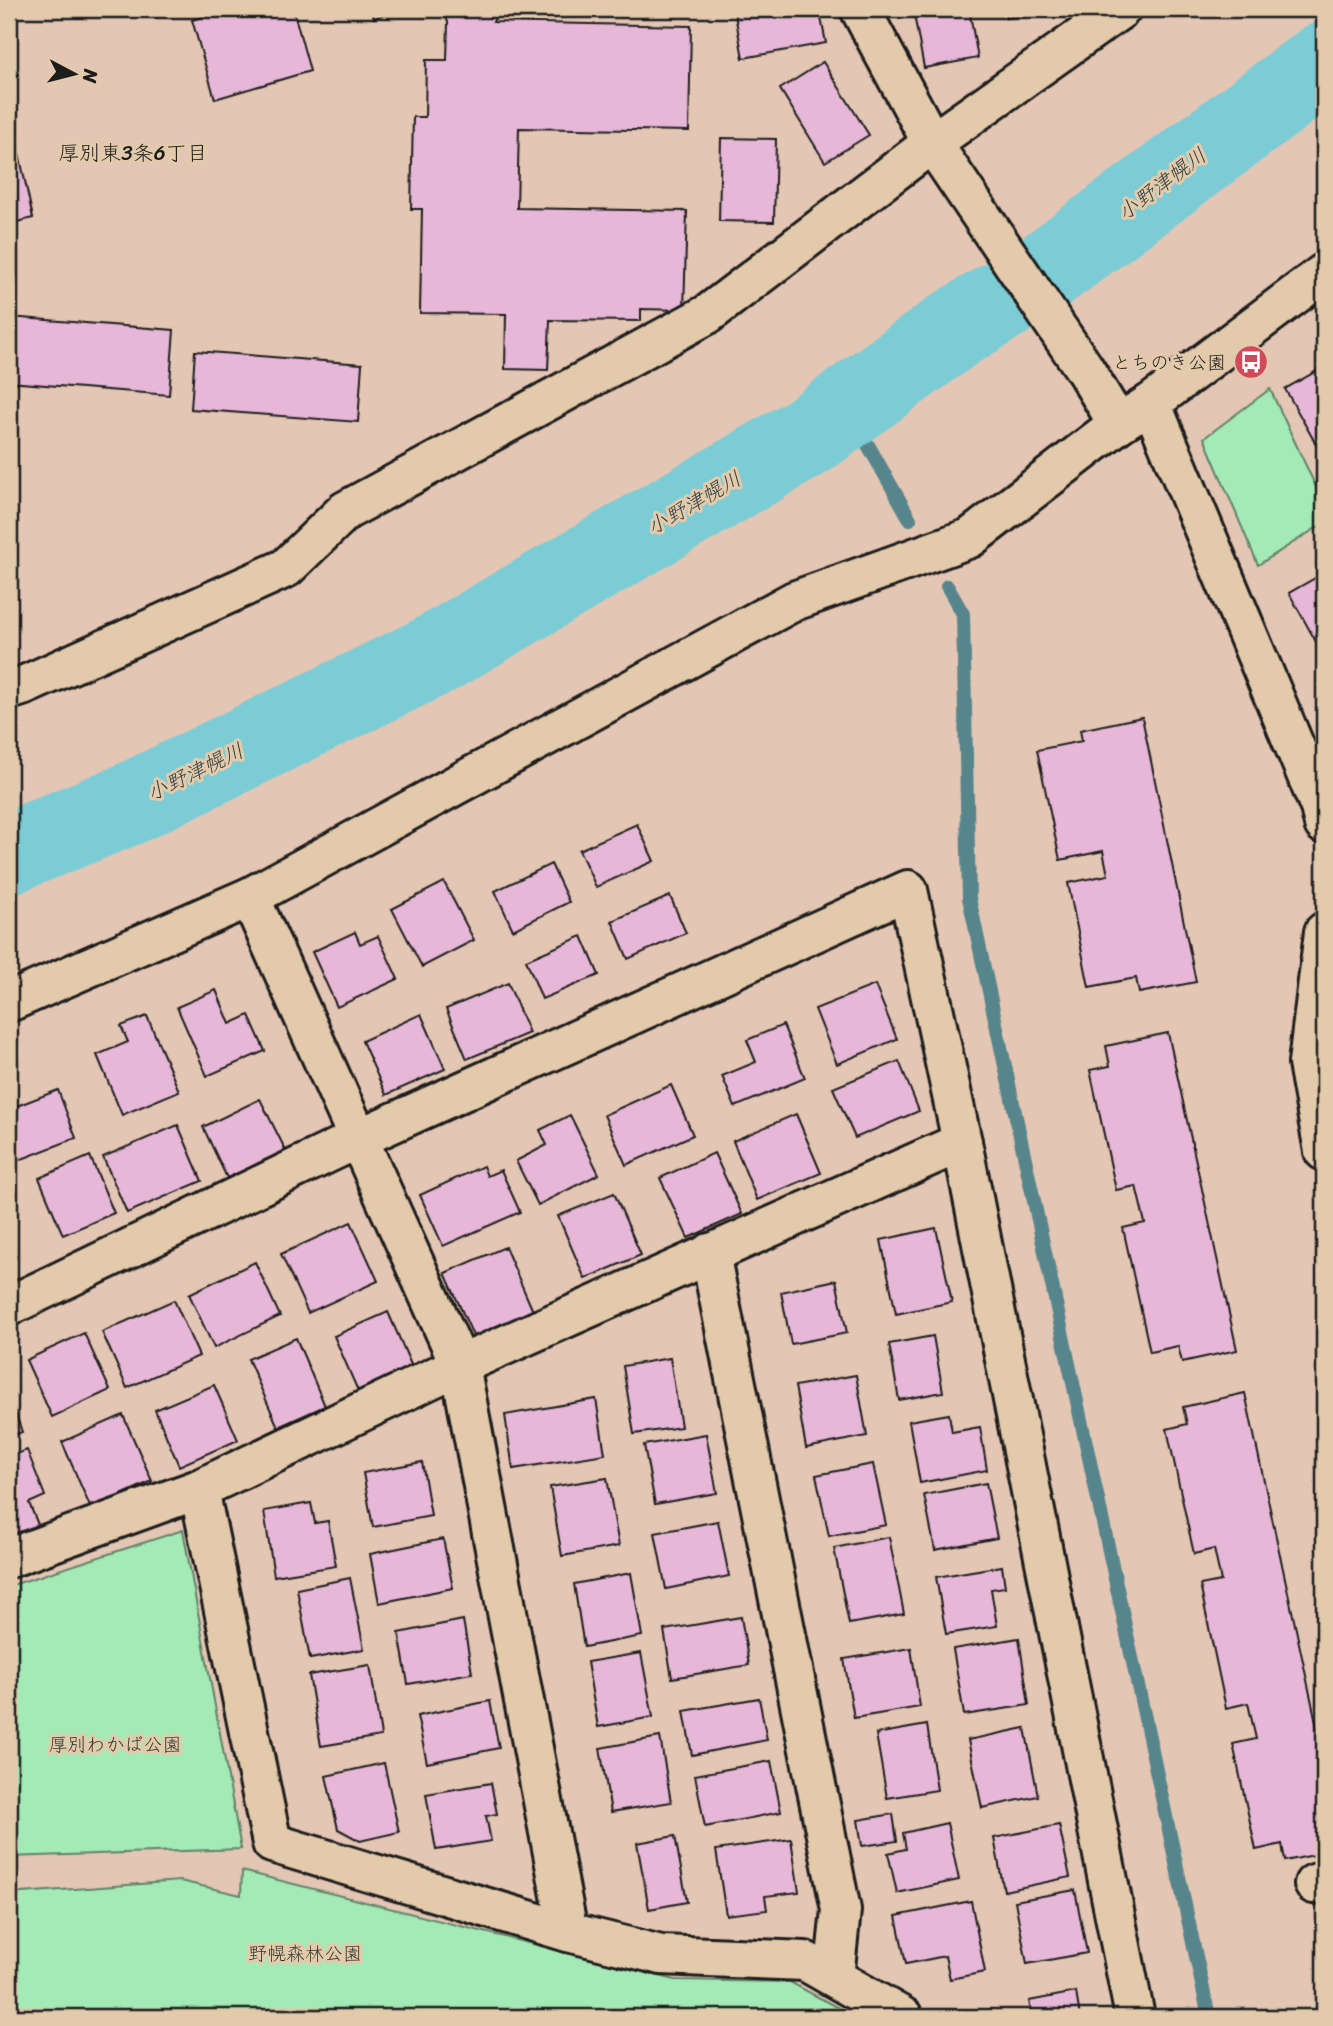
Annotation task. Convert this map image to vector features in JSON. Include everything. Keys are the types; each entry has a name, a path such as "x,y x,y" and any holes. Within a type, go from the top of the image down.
{"street":[{"path":"860,9 932,143 1084,368 1118,424"},
{"path":"9,690 286,568 345,511 708,314 932,143 1121,9"},
{"path":"9,1002 250,897 794,601 970,538 1118,424 1151,403 1324,273"},
{"path":"1151,403 1323,812"},
{"path":"9,1306 357,1139 908,890 962,1142 1135,2017"},
{"path":"250,897 460,1366 568,1932"},
{"path":"1324,932 1308,1063 1324,1151"},
{"path":"9,1558 198,1489 460,1366 962,1142"},
{"path":"710,1253 841,1910 834,1977"},
{"path":"198,1489 272,1843 568,1932 662,1955 805,1961 903,2017"}],"green space":[{"path":"1270,389 1324,504 1324,523 1258,565 1204,438"},
{"name":"厚別わかば公園","path":"183,1530 241,1849 9,1857 9,1586"},
{"name":"野幌森林公園","path":"242,1871 675,1980 790,1982 855,2017 9,2017 9,1894 180,1881 241,1895"}],"building":[{"path":"219,9 293,9 310,71 215,99 192,20 220,12"},
{"path":"371,9 401,9 374,18"},
{"path":"442,9 499,9 493,22 691,26 689,131 519,128 517,208 687,211 684,310 641,309 641,321 550,320 548,370 505,369 506,314 420,313 422,209 411,209 413,117 425,117 426,60 447,60 448,22"},
{"path":"734,9 807,9 809,15 820,13 826,43 743,58"},
{"path":"913,9 969,9 978,58 924,68"},
{"path":"1004,9 1065,9 1006,18"},
{"path":"823,62 869,135 825,162 780,89"},
{"path":"14,130 33,218 9,224 9,131"},
{"path":"721,138 776,139 774,222 719,221"},
{"path":"9,317 174,330 169,395 9,382"},
{"path":"195,351 362,364 358,422 191,409"},
{"path":"1324,367 1324,451 1321,453 1285,389"},
{"path":"1324,573 1324,647 1320,649 1289,593"},
{"path":"1142,717 1196,982 1139,993 1136,978 1089,987 1068,883 1108,875 1103,851 1060,860 1037,750 1082,741 1080,730"},
{"path":"637,824 654,861 596,887 579,850"},
{"path":"551,864 569,902 513,930 495,891"},
{"path":"444,882 474,940 422,967 392,909"},
{"path":"670,896 686,933 628,959 612,921"},
{"path":"355,932 360,944 378,936 398,979 337,1007 312,952"},
{"path":"582,936 599,975 542,999 526,960"},
{"path":"508,983 529,1033 467,1059 446,1009"},
{"path":"875,985 897,1039 837,1064 815,1009"},
{"path":"216,990 230,1024 249,1015 265,1051 207,1076 177,1007"},
{"path":"421,1014 445,1069 386,1095 362,1041"},
{"path":"147,1016 179,1091 122,1115 97,1055 128,1042 121,1026"},
{"path":"783,1025 805,1078 735,1107 722,1076 756,1062 747,1040"},
{"path":"1168,1033 1237,1350 1182,1362 1178,1346 1150,1352 1123,1228 1145,1223 1136,1186 1116,1190 1090,1070 1110,1066 1106,1046"},
{"path":"899,1061 919,1111 855,1138 833,1088"},
{"path":"671,1085 693,1135 626,1165 604,1115"},
{"path":"58,1090 76,1138 9,1164 9,1109"},
{"path":"260,1099 286,1151 227,1178 203,1127"},
{"path":"796,1114 821,1173 757,1200 733,1141"},
{"path":"570,1115 599,1174 538,1205 516,1161 547,1145 540,1130"},
{"path":"178,1125 202,1181 127,1213 103,1157"},
{"path":"714,1153 742,1214 688,1238 660,1178"},
{"path":"90,1156 114,1213 63,1235 39,1178"},
{"path":"483,1166 487,1176 501,1170 520,1212 443,1246 420,1195"},
{"path":"614,1193 641,1255 585,1279 558,1216"},
{"path":"351,1222 378,1281 308,1313 281,1254"},
{"path":"936,1228 952,1302 896,1314 881,1240"},
{"path":"9,1239 16,1257 9,1260"},
{"path":"505,1247 533,1311 474,1338 445,1273"},
{"path":"255,1262 280,1316 214,1348 189,1294"},
{"path":"836,1280 847,1333 791,1344 781,1292"},
{"path":"174,1300 199,1356 127,1388 102,1332"},
{"path":"388,1312 415,1374 361,1398 334,1336"},
{"path":"84,1333 110,1390 52,1417 26,1360"},
{"path":"933,1336 943,1392 899,1400 889,1344"},
{"path":"296,1338 325,1406 278,1427 248,1359"},
{"path":"670,1358 681,1427 634,1434 623,1366"},
{"path":"856,1375 867,1436 806,1448 795,1386"},
{"path":"214,1385 238,1440 179,1466 155,1410"},
{"path":"1245,1393 1324,1759 1324,1853 1285,1861 1282,1844 1256,1850 1233,1744 1256,1739 1248,1703 1226,1708 1200,1585 1221,1581 1214,1549 1194,1554 1167,1429 1187,1424 1183,1407"},
{"path":"9,1395 22,1432 9,1437"},
{"path":"596,1399 605,1454 513,1469 505,1415"},
{"path":"949,1414 952,1432 980,1427 987,1470 920,1483 909,1421"},
{"path":"123,1415 152,1481 91,1509 62,1442"},
{"path":"706,1434 717,1493 655,1504 644,1445"},
{"path":"27,1450 45,1496 29,1503 39,1527 9,1539 9,1457"},
{"path":"422,1462 431,1516 373,1527 363,1473"},
{"path":"873,1464 886,1525 829,1536 816,1475"},
{"path":"607,1478 619,1546 562,1556 550,1487"},
{"path":"986,1483 997,1538 935,1550 924,1495"},
{"path":"311,1503 315,1523 328,1521 336,1566 274,1576 264,1511"},
{"path":"718,1521 729,1576 666,1589 655,1533"},
{"path":"889,1537 904,1614 849,1624 834,1548"},
{"path":"443,1539 453,1588 379,1603 370,1554"},
{"path":"1002,1566 1005,1587 991,1589 997,1626 946,1634 936,1577"},
{"path":"631,1573 642,1636 584,1647 574,1584"},
{"path":"350,1578 364,1649 310,1659 297,1589"},
{"path":"741,1617 749,1665 672,1678 664,1630"},
{"path":"463,1620 472,1673 408,1684 399,1633"},
{"path":"1019,1638 1029,1705 964,1715 953,1649"},
{"path":"911,1648 920,1707 854,1718 844,1659"},
{"path":"641,1653 653,1717 598,1727 587,1662"},
{"path":"370,1665 381,1736 321,1746 309,1675"},
{"path":"759,1698 767,1740 692,1755 684,1711"},
{"path":"490,1701 499,1748 427,1763 417,1716"},
{"path":"927,1725 937,1790 887,1798 876,1734"},
{"path":"1025,1728 1038,1796 982,1808 968,1740"},
{"path":"660,1737 671,1802 611,1812 600,1748"},
{"path":"771,1761 781,1812 705,1827 695,1775"},
{"path":"384,1763 399,1832 360,1841 338,1829 326,1776"},
{"path":"491,1783 497,1814 486,1816 491,1841 436,1850 426,1794"},
{"path":"893,1814 897,1841 862,1846 858,1820"},
{"path":"947,1823 959,1880 897,1893 888,1853 906,1849 903,1833"},
{"path":"1059,1825 1070,1877 1004,1891 994,1838"},
{"path":"675,1836 687,1902 649,1909 637,1843"},
{"path":"791,1839 799,1892 765,1896 767,1910 726,1915 716,1850"},
{"path":"1075,1890 1087,1953 1027,1964 1015,1901"},
{"path":"971,1901 985,1972 950,1979 945,1956 906,1964 896,1916"},
{"path":"1076,1992 1080,2017 1032,2017 1029,2001"}],"waterway":[{"name":"小野津幌川","path":"9,853 127,805 433,656 807,437 955,329 1027,285 1324,63"},
{"path":"847,408 910,519"},
{"path":"947,586 963,614 969,898 1209,2017"}],"place":[{"name":"とちのき公園","path":"1251,362"}],"district":[{"name":"厚別東3条6丁目","path":"133,153"}]}
